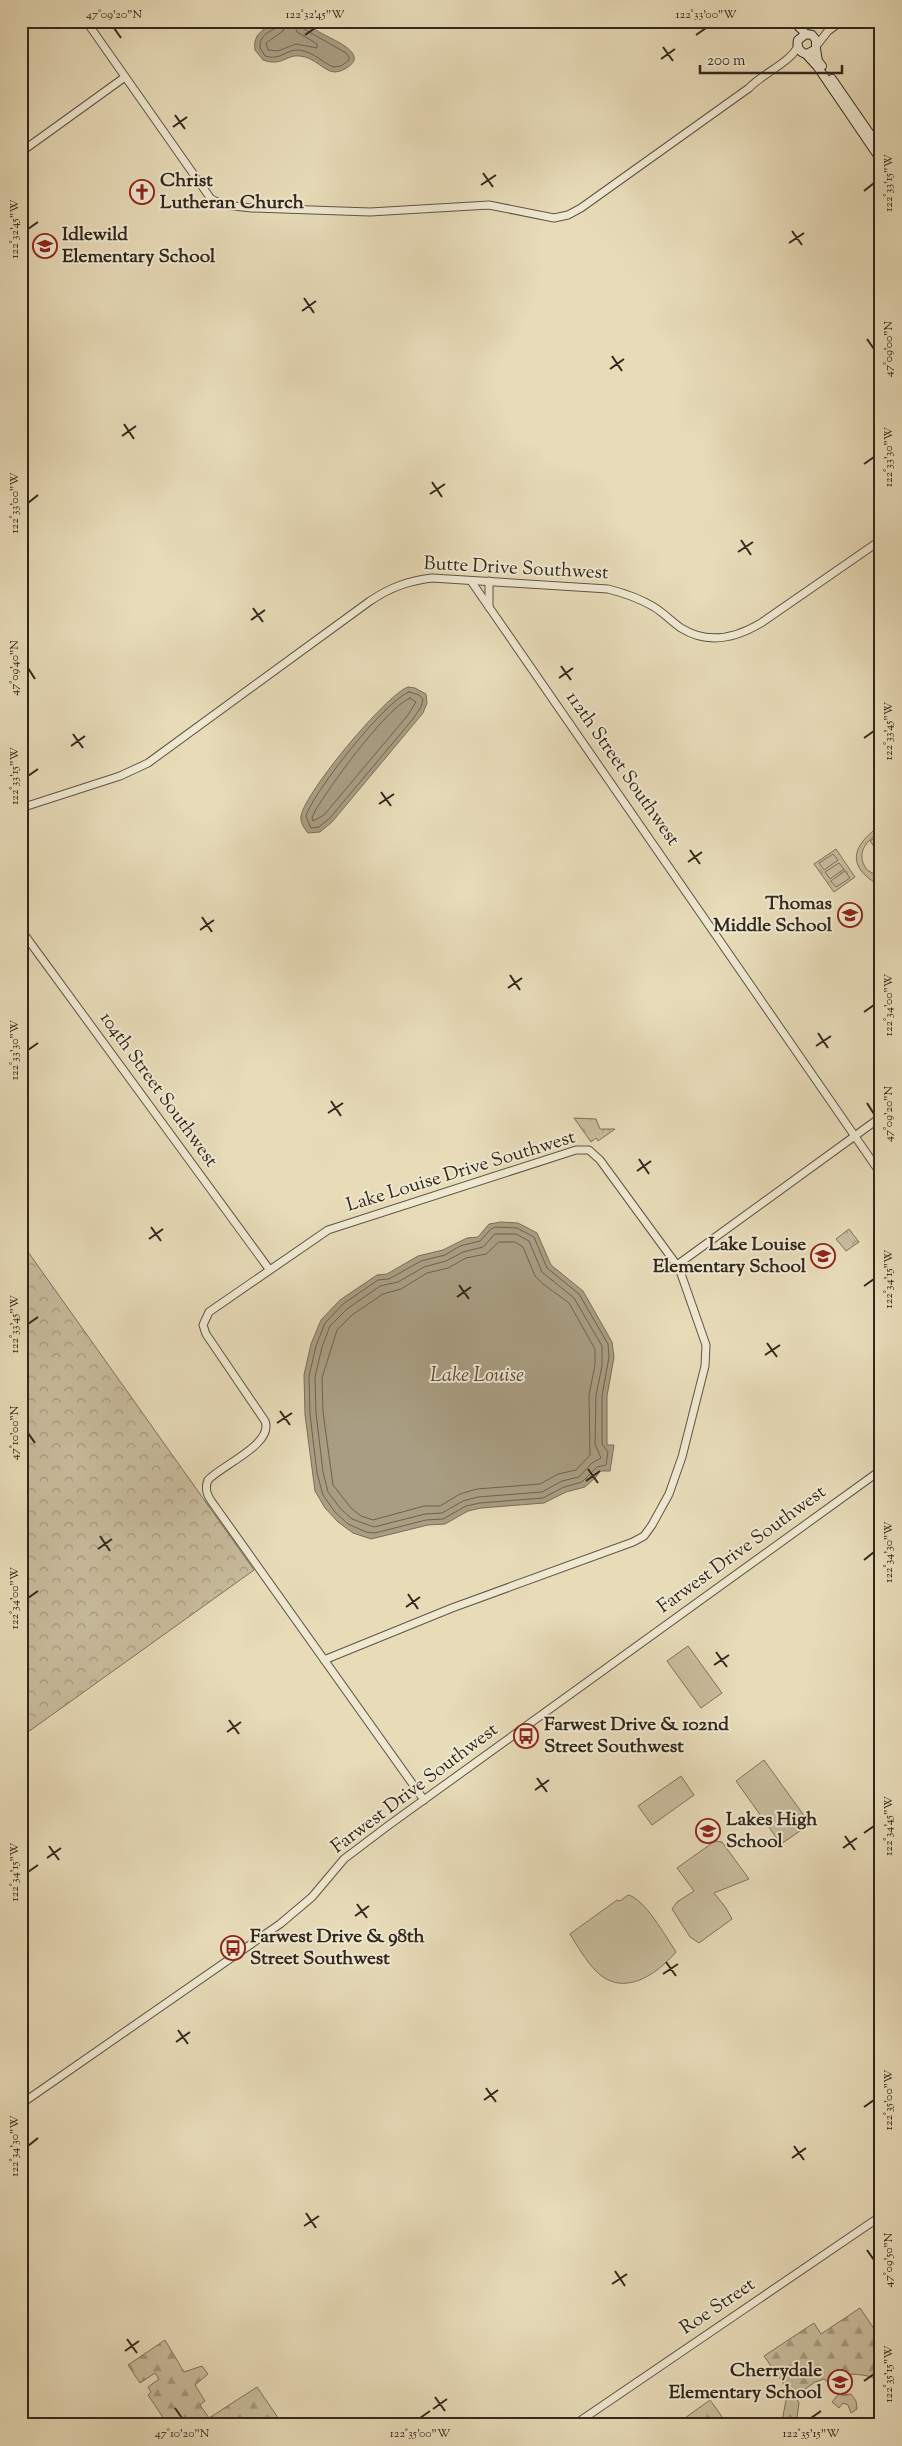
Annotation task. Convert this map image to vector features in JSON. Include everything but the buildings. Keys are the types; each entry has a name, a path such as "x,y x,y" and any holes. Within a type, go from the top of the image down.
{"main road":[{"path":"787,21 796,31 798,44 818,66 881,160"},
{"path":"793,21 808,34 815,37 818,61 881,150"},
{"path":"798,44 808,34"},
{"path":"805,53 816,47"}],"street":[{"path":"86,21 211,199 224,204 252,208 370,212 489,205 538,216 563,217 581,208 793,54 798,44"},
{"path":"816,47 828,31 842,21"},
{"path":"808,34 828,31"},
{"path":"793,54 805,53"},
{"path":"21,152 124,77"},
{"name":"Butte Drive Southwest","path":"21,808 120,776 148,763 392,587 411,580 432,578 608,589 630,595 646,603 687,632 718,638 733,637 749,631 881,540"},
{"name":"112th Street Southwest","path":"471,580 881,1174"},
{"path":"489,581 490,607"},
{"name":"104th Street Southwest","path":"21,930 269,1269"},
{"path":"677,1265 881,1117"},
{"name":"Lake Louise Drive Southwest","path":"581,1149 592,1152 600,1160 677,1265 704,1338 706,1360 684,1453 668,1494 647,1532 633,1542 437,1614 324,1660 207,1493 207,1484 212,1477 262,1439 267,1426 206,1334 203,1325 209,1312 328,1230 581,1149"},
{"name":"Farwest Drive Southwest","path":"21,2104 280,1924 312,1897 344,1859 881,1470"},
{"path":"324,1660 424,1800"},
{"name":"Roe Street","path":"574,2425 881,2216"}],"green space":[{"path":"881,825 881,831 864,848 862,858 867,870 881,878 881,888 860,869 857,854 863,841"},
{"path":"881,834 881,856 870,841"},
{"path":"836,849 855,877 834,892 814,864"},
{"path":"833,854 838,860 824,870 819,863"},
{"path":"839,863 844,869 830,879 825,872"},
{"path":"845,871 850,878 836,887 831,881"},
{"path":"574,1118 596,1119 600,1129 615,1129 598,1141 596,1138 591,1142"},
{"path":"849,1229 859,1242 846,1251 836,1239"},
{"path":"21,1242 254,1570 21,1737"},
{"path":"688,1646 722,1693 701,1708 667,1661"},
{"path":"764,1760 810,1824 781,1844 736,1781"},
{"path":"681,1776 694,1795 652,1825 638,1806"},
{"path":"715,1841 722,1842 749,1879 714,1893 732,1919 699,1943 690,1937 672,1909 677,1902 694,1891 677,1868"},
{"path":"628,1895 648,1910 676,1952 650,1975 629,1983 618,1983 607,1980 597,1972 570,1934 617,1900 620,1901"},
{"path":"860,2308 881,2339 881,2381 862,2375 843,2375 845,2387 841,2388 843,2395 851,2394 856,2401 857,2409 851,2413 848,2405 843,2403 839,2408 832,2402 838,2395 835,2388 824,2379 815,2382 795,2396 799,2403 797,2417 786,2425 776,2425 782,2421 788,2390 764,2356 814,2323 821,2334"},
{"path":"165,2340 184,2372 202,2366 208,2374 195,2385 205,2401 200,2405 209,2418 257,2387 283,2425 168,2425 148,2395 151,2392 148,2387 159,2379 155,2373 140,2383 128,2365"},
{"path":"710,2400 728,2425 675,2425"}],"water":[{"path":"282,21 301,21 306,23 346,47 354,57 353,62 345,69 334,72 310,59 300,56 275,62 263,60 255,50 256,39 262,31"},
{"path":"408,687 415,688 426,694 427,703 423,713 332,822 320,832 308,833 302,823 301,816 316,787 366,725 397,694"},
{"name":"Lake Louise","path":"501,1222 518,1223 537,1233 551,1265 583,1291 612,1342 614,1357 607,1396 607,1445 614,1445 610,1471 600,1471 585,1487 566,1492 544,1503 481,1508 468,1511 445,1524 428,1525 371,1539 353,1533 338,1522 325,1508 315,1491 305,1415 304,1375 311,1344 321,1320 340,1300 377,1275 387,1274 418,1256 443,1250 467,1238 478,1237 489,1224"}],"place":[{"name":"Christ Lutheran Church","path":"142,192"},
{"name":"Idlewild Elementary School","path":"45,246"},
{"name":"Thomas Middle School","path":"850,915"},
{"name":"Lake Louise Elementary School","path":"823,1256"},
{"name":"Farwest Drive & 102nd Street Southwest","path":"526,1736"},
{"name":"Lakes High School","path":"708,1831"},
{"name":"Farwest Drive & 98th Street Southwest","path":"233,1948"},
{"name":"Cherrydale Elementary School","path":"840,2382"}]}
